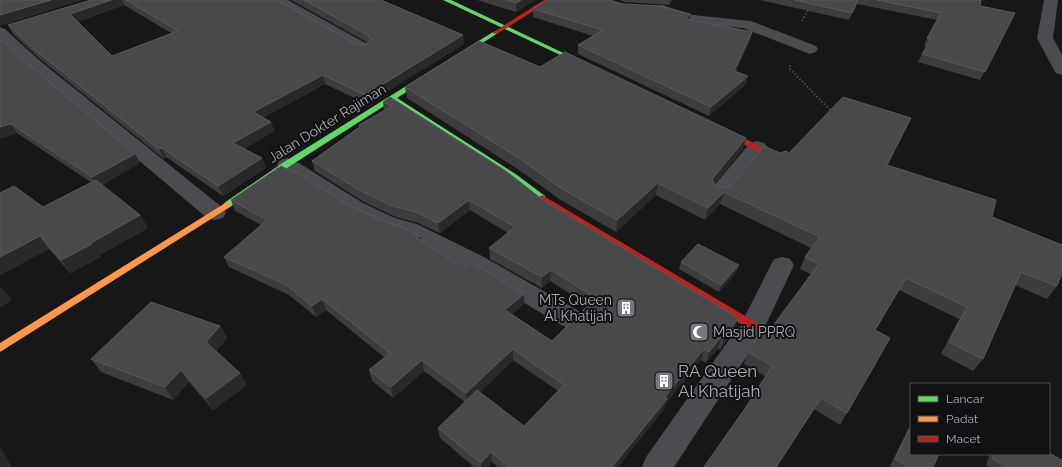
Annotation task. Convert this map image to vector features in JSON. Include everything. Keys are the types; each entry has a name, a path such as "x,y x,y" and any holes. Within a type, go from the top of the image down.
{"street":[{"path":"278,0 363,48"},
{"path":"446,0 505,26 599,71"},
{"name":"Jalan Dokter Rajiman","path":"0,348 215,213 287,164 393,99 505,26 548,0"},
{"path":"1051,0 1045,38 1062,70"},
{"path":"646,7 663,9 696,19 746,24 810,50"},
{"path":"5,30 33,63 215,213"},
{"path":"393,99 514,177 551,205 754,326"},
{"path":"714,127 777,157"},
{"path":"720,192 757,147"},
{"path":"287,164 356,208 389,224 409,229 476,263 570,318"},
{"path":"658,467 754,326 782,265"}],"path":[{"path":"811,2 803,20 790,42 790,69 834,113"}],"building":[{"path":"0,0 51,0 0,15"},
{"path":"91,0 111,0 70,14 112,56 178,31 126,0 277,0 354,43 361,45 368,43 371,40 368,35 304,0 381,0 463,35 365,95 323,75 253,112 271,122 233,143 262,158 218,186 162,148 159,149 35,50 8,25"},
{"path":"505,0 521,0 516,3"},
{"path":"547,0 610,0 623,4 663,6 662,7 690,14 686,19 752,32 734,71 748,76 711,107 578,45 603,30 533,9"},
{"path":"794,0 858,0 852,13"},
{"path":"878,0 981,0 980,6 1015,13 985,72 922,54 931,39 927,38 941,13"},
{"path":"0,38 21,58 135,154 92,177 11,124 0,127"},
{"path":"479,41 540,67 565,52 746,138 712,179 715,186 723,188 731,186 764,146 780,153 786,151 789,153 843,97 911,118 887,165 996,200 992,217 1062,245 1062,273 1057,286 1021,272 983,359 949,342 967,307 906,278 875,330 890,338 847,413 821,398 776,467 704,467 746,407 772,366 748,352 764,328 769,331 819,264 805,257 820,237 724,192 708,208 658,183 617,220 559,187 522,160 405,87"},
{"path":"390,97 506,171 543,200 738,318 724,339 721,337 709,352 704,349 665,397 667,399 612,467 509,467 491,452 481,463 438,428 477,390 524,426 564,385 513,349 466,393 422,360 391,387 369,370 390,353 322,299 312,306 285,284 224,257 267,220 231,200 281,166 295,173 296,172 346,204 420,236 417,238 464,268 471,262 524,294 505,310 552,341 576,317 581,315 583,310 596,298 551,270 542,277 489,248 515,227 469,200 438,223 416,212 393,206 361,191 312,161 361,126 359,125 392,106 383,102"},
{"path":"96,180 140,215 91,243 92,244 61,260 40,236 0,257 0,193 14,186 43,207"},
{"path":"698,244 739,265 721,285 681,262"},
{"path":"151,302 220,326 206,342 240,373 206,398 181,370 165,387 91,359"},
{"path":"910,428 910,455 939,455 933,467 908,467 895,459"},
{"path":"1050,454 1062,460 1061,467 1007,467 993,459 994,455 1050,455"}],"traffic: fast":[{"path":"446,0 588,66"},
{"path":"227,205 287,164 495,33"},
{"path":"393,99 514,177 542,198"}],"traffic: slow":[{"path":"0,348 227,205"}],"traffic: jam":[{"path":"495,33 548,0"},
{"path":"719,129 777,157"},
{"path":"542,198 753,326"}],"place":[{"name":"MTs Queen Al Khatijah","path":"626,308"},
{"name":"Masjid PPRQ","path":"699,332"},
{"name":"RA Queen Al Khatijah","path":"664,381"}]}
